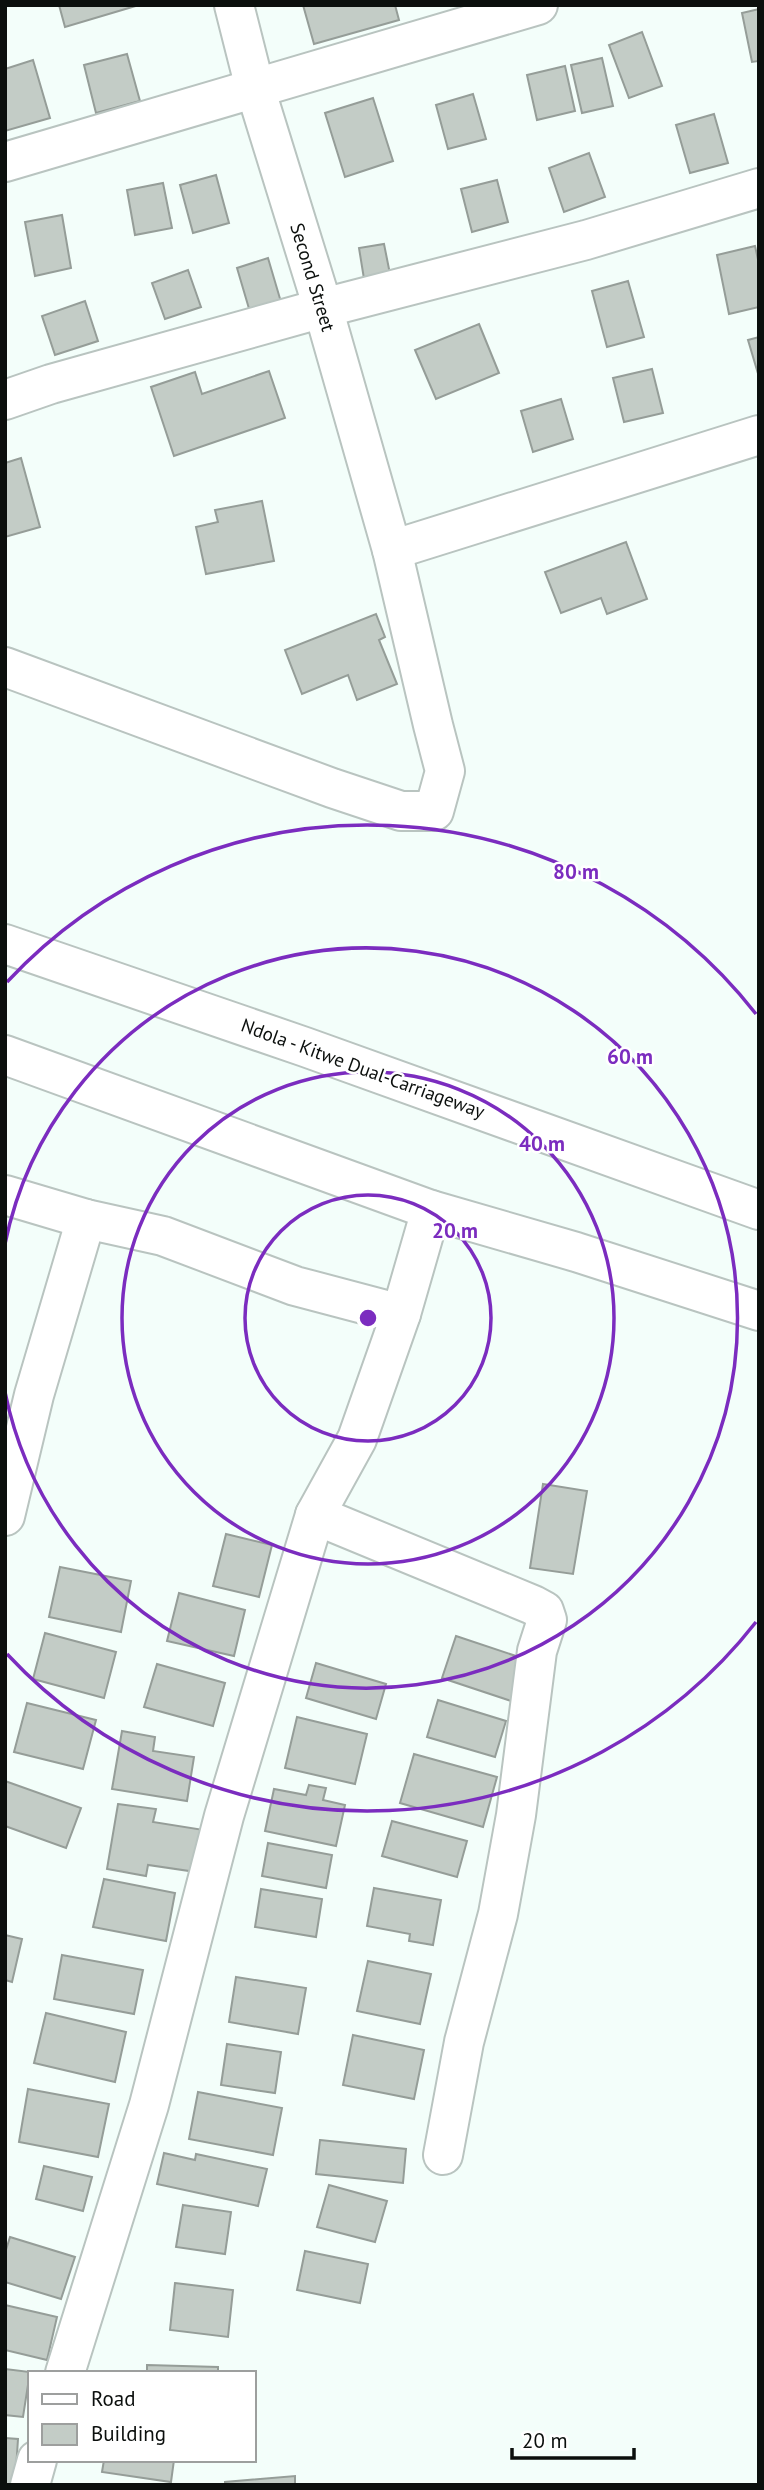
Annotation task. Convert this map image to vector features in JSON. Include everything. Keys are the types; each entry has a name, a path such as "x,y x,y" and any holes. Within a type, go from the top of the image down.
{"main road":[{"name":"Second Street","path":"5,667 367,800 401,811 434,811 445,771 392,550 323,308 255,88 234,5"},
{"path":"5,162 538,5"},
{"path":"5,400 51,384 323,308 586,240 759,188"},
{"path":"392,550 759,435"},
{"name":"Ndola - Kitwe Dual-Carriageway","path":"5,944 305,1046 759,1210"},
{"path":"5,1055 431,1209 759,1311"},
{"path":"5,1195 86,1219 163,1236 295,1286 401,1314"},
{"path":"66,2371 149,2105 224,1816 315,1515 357,1439 401,1314 431,1209"},
{"path":"5,1516 34,1395 86,1219"},
{"path":"315,1515 533,1605 544,1611 547,1620 537,1651 516,1815 498,1914 464,2042 443,2155"},
{"path":"30,2485 36,2462"}],"building":[{"path":"59,5 139,5 65,27"},
{"path":"303,5 395,5 399,20 314,44"},
{"path":"759,9 759,61 752,62 742,13"},
{"path":"642,32 662,86 629,98 609,45"},
{"path":"127,54 140,101 96,113 84,65"},
{"path":"602,58 613,106 582,113 571,65"},
{"path":"33,60 50,118 5,131 5,69"},
{"path":"565,66 575,111 537,120 527,75"},
{"path":"473,94 486,139 448,149 436,105"},
{"path":"373,98 393,161 345,177 325,113"},
{"path":"714,114 728,163 690,173 676,125"},
{"path":"589,153 605,197 564,212 549,168"},
{"path":"216,175 229,223 193,233 180,185"},
{"path":"497,180 508,222 472,232 461,189"},
{"path":"163,183 172,228 135,235 127,190"},
{"path":"62,215 71,268 35,276 25,222"},
{"path":"384,244 391,279 365,285 359,248"},
{"path":"755,246 759,264 759,307 729,314 717,255"},
{"path":"268,258 281,302 250,312 237,268"},
{"path":"188,270 201,307 165,319 152,283"},
{"path":"628,281 644,337 607,347 592,291"},
{"path":"85,301 98,341 55,355 42,316"},
{"path":"479,324 499,373 436,399 415,350"},
{"path":"759,337 759,377 748,340"},
{"path":"652,369 663,413 624,422 613,378"},
{"path":"269,371 285,418 174,456 151,387 195,372 202,394"},
{"path":"561,399 573,439 533,452 521,411"},
{"path":"21,458 40,527 5,537 5,463"},
{"path":"262,501 274,561 206,574 196,527 218,522 215,510"},
{"path":"626,542 647,599 607,614 601,598 561,613 545,572"},
{"path":"376,614 385,637 379,640 397,684 357,700 348,675 302,694 285,650"},
{"path":"543,1484 587,1491 573,1574 530,1568"},
{"path":"226,1534 272,1545 259,1597 213,1586"},
{"path":"60,1567 131,1581 121,1632 49,1617"},
{"path":"179,1593 245,1610 234,1656 167,1641"},
{"path":"45,1633 116,1652 104,1698 33,1679"},
{"path":"456,1636 528,1660 514,1702 442,1678"},
{"path":"316,1663 386,1684 376,1719 306,1698"},
{"path":"157,1664 225,1683 213,1726 144,1707"},
{"path":"438,1700 506,1721 495,1757 427,1737"},
{"path":"27,1703 96,1720 83,1769 14,1752"},
{"path":"297,1717 367,1734 355,1784 285,1768"},
{"path":"122,1731 155,1737 153,1751 194,1757 187,1801 112,1789"},
{"path":"414,1754 497,1777 483,1827 400,1803"},
{"path":"5,1781 81,1808 66,1848 5,1826"},
{"path":"309,1785 326,1788 323,1800 345,1805 336,1846 265,1831 274,1789 306,1795"},
{"path":"118,1804 156,1809 153,1822 210,1831 203,1873 148,1865 146,1876 107,1869"},
{"path":"392,1821 467,1841 457,1877 382,1856"},
{"path":"268,1843 332,1855 326,1888 262,1876"},
{"path":"104,1879 175,1893 166,1941 93,1927"},
{"path":"374,1888 441,1900 433,1945 409,1941 410,1934 367,1926"},
{"path":"261,1889 322,1899 316,1937 255,1927"},
{"path":"5,1935 22,1939 12,1982 5,1980"},
{"path":"62,1955 143,1970 134,2014 54,1999"},
{"path":"368,1961 431,1974 420,2024 357,2011"},
{"path":"236,1977 306,1988 298,2034 229,2022"},
{"path":"46,2013 126,2032 115,2082 34,2063"},
{"path":"353,2035 424,2050 414,2099 343,2085"},
{"path":"227,2044 281,2052 275,2093 221,2085"},
{"path":"28,2089 109,2104 98,2157 19,2142"},
{"path":"198,2092 282,2108 273,2155 189,2139"},
{"path":"320,2140 406,2149 403,2183 316,2174"},
{"path":"164,2153 195,2160 196,2154 267,2169 258,2206 157,2184"},
{"path":"44,2166 92,2177 83,2211 36,2199"},
{"path":"329,2185 387,2201 375,2242 317,2227"},
{"path":"183,2205 231,2212 225,2254 176,2247"},
{"path":"10,2237 75,2257 61,2299 5,2282 5,2253"},
{"path":"305,2251 368,2264 360,2303 297,2290"},
{"path":"175,2283 233,2290 228,2337 170,2330"},
{"path":"5,2305 57,2317 47,2360 5,2350"},
{"path":"147,2365 218,2367 218,2371 147,2371"},
{"path":"5,2369 28,2372 23,2417 5,2415"},
{"path":"5,2438 18,2439 15,2485 5,2485"},
{"path":"104,2462 174,2462 171,2482 102,2472"},
{"path":"295,2476 295,2485 225,2485 225,2482"}]}
